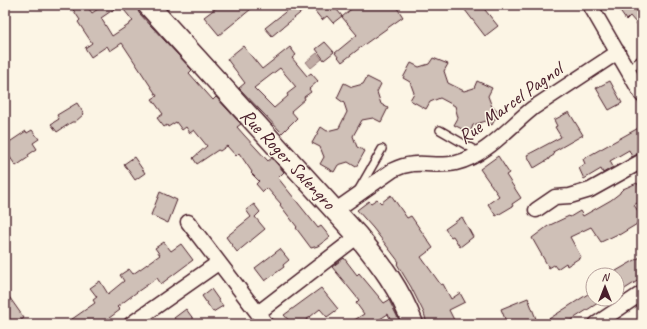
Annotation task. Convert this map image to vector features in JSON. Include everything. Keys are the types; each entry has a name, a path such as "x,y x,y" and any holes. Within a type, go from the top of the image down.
{"street":[{"name":"Rue Roger Salengro","path":"148,5 336,210 358,236 396,285 413,324"},
{"path":"590,5 642,95"},
{"name":"Rue Marcel Pagnol","path":"336,210 393,170 402,166 413,164 455,163 463,161 497,140 522,116 533,108 618,52"},
{"path":"536,210 555,197 570,196 590,190 642,161"},
{"path":"188,222 262,319 358,236"},
{"path":"131,324 218,263"},
{"path":"596,324 642,293"}],"lane":[{"path":"628,70 642,58"},
{"path":"440,130 478,152"},
{"path":"355,196 382,149"}],"shaded area":[{"path":"317,53 322,59 311,68 306,62"}],"building":[{"path":"70,5 86,5 92,13 104,5 120,5 136,5 139,13 192,70 189,73 213,100 216,97 241,124 237,127 268,161 272,158 284,172 278,178 318,228 321,226 330,237 318,246 311,248 280,205 281,204 267,188 263,192 256,184 259,181 251,173 252,172 239,153 236,156 227,146 220,151 218,150 197,164 193,158 207,146 194,130 190,133 186,127 182,130 176,122 168,127 167,125 164,127 157,118 163,114 152,99 157,96 122,43 110,51 107,46 91,57 85,48 92,43 78,22 80,20","holes":["120,5 133,21 112,36 101,18"]},
{"path":"220,5 256,5 219,35 204,17"},
{"path":"294,5 310,5 272,36 265,28"},
{"path":"310,5 333,5 342,16 333,23 327,16 322,20"},
{"path":"356,5 395,5 403,17 342,62 335,53 357,35 342,17"},
{"path":"472,5 481,5 498,26 485,36 465,10"},
{"path":"622,5 642,5 642,30 630,16 626,20 619,10 623,7"},
{"path":"325,42 334,52 324,60 316,49"},
{"path":"243,46 262,69 290,47 296,55 292,58 307,76 311,73 318,81 309,89 311,92 304,97 305,99 291,111 297,118 282,133 239,88 245,83 227,59","holes":["280,68 296,87 274,108 254,88"]},
{"path":"433,58 448,64 444,71 448,83 464,91 474,88 477,81 492,88 488,96 492,107 499,111 492,125 486,121 473,125 470,133 454,125 458,118 455,106 440,98 430,102 426,109 410,100 414,93 410,82 403,78 411,63 419,67 429,64"},
{"path":"367,77 381,84 377,92 381,104 388,108 381,122 373,118 362,120 353,136 357,147 365,151 356,167 348,162 338,165 334,172 320,164 324,157 320,147 312,143 321,127 327,131 339,128 347,112 344,103 337,98 344,83 352,87 363,84"},
{"path":"610,81 622,103 609,110 596,88"},
{"path":"77,103 84,114 75,122 72,122 57,132 51,124 59,119 57,115"},
{"path":"569,112 583,135 553,152 554,155 534,168 527,155 561,137 555,127 557,126 554,120"},
{"path":"642,126 642,152 632,157 629,150 610,161 613,167 603,173 601,169 584,179 579,168 585,164 583,159"},
{"path":"32,130 39,139 33,143 37,149 16,166 5,150 5,145 26,131 27,133"},
{"path":"498,156 509,173 506,175 521,198 512,204 513,206 496,216 488,204 499,196 480,169"},
{"path":"134,157 145,173 135,180 124,164"},
{"path":"637,183 642,191 642,200 634,205 642,217 642,221 619,235 618,234 601,242 591,227 570,237 581,257 567,266 566,263 557,269 554,265 549,268 532,238 548,226 580,211 583,216 611,200 623,189"},
{"path":"160,192 177,200 168,223 151,215"},
{"path":"391,195 407,218 411,216 433,248 421,257 441,285 443,284 451,299 460,293 465,302 449,310 456,324 427,324 424,313 411,287 397,264 399,262 357,210 369,201 371,203 377,199 381,203"},
{"path":"254,204 260,212 255,217 265,229 237,252 226,237 251,217 246,210"},
{"path":"462,217 473,237 460,247 453,236 451,237 445,229"},
{"path":"164,242 171,251 181,244 193,260 161,284 157,278 117,307 120,310 101,324 65,324 95,303 93,300 97,297 90,288 100,281 108,294 124,281 120,275 129,269 133,274 160,255 155,248"},
{"path":"280,249 289,260 283,265 284,267 265,281 255,268"},
{"path":"642,256 642,278 625,289 625,267 623,267"},
{"path":"344,258 357,275 359,273 384,303 389,300 401,324 392,324 388,314 372,324 348,324 364,314 356,303 359,300 332,267"},
{"path":"321,288 338,309 327,317 320,309 301,324 292,324 284,315"},
{"path":"211,289 223,306 213,312 202,296"},
{"path":"5,291 24,318 16,324 9,324 5,318"},
{"path":"585,296 585,307 592,307 565,324 541,324"},
{"path":"528,298 538,324 507,324 501,309"},
{"path":"186,309 197,324 178,324 174,318"}]}
